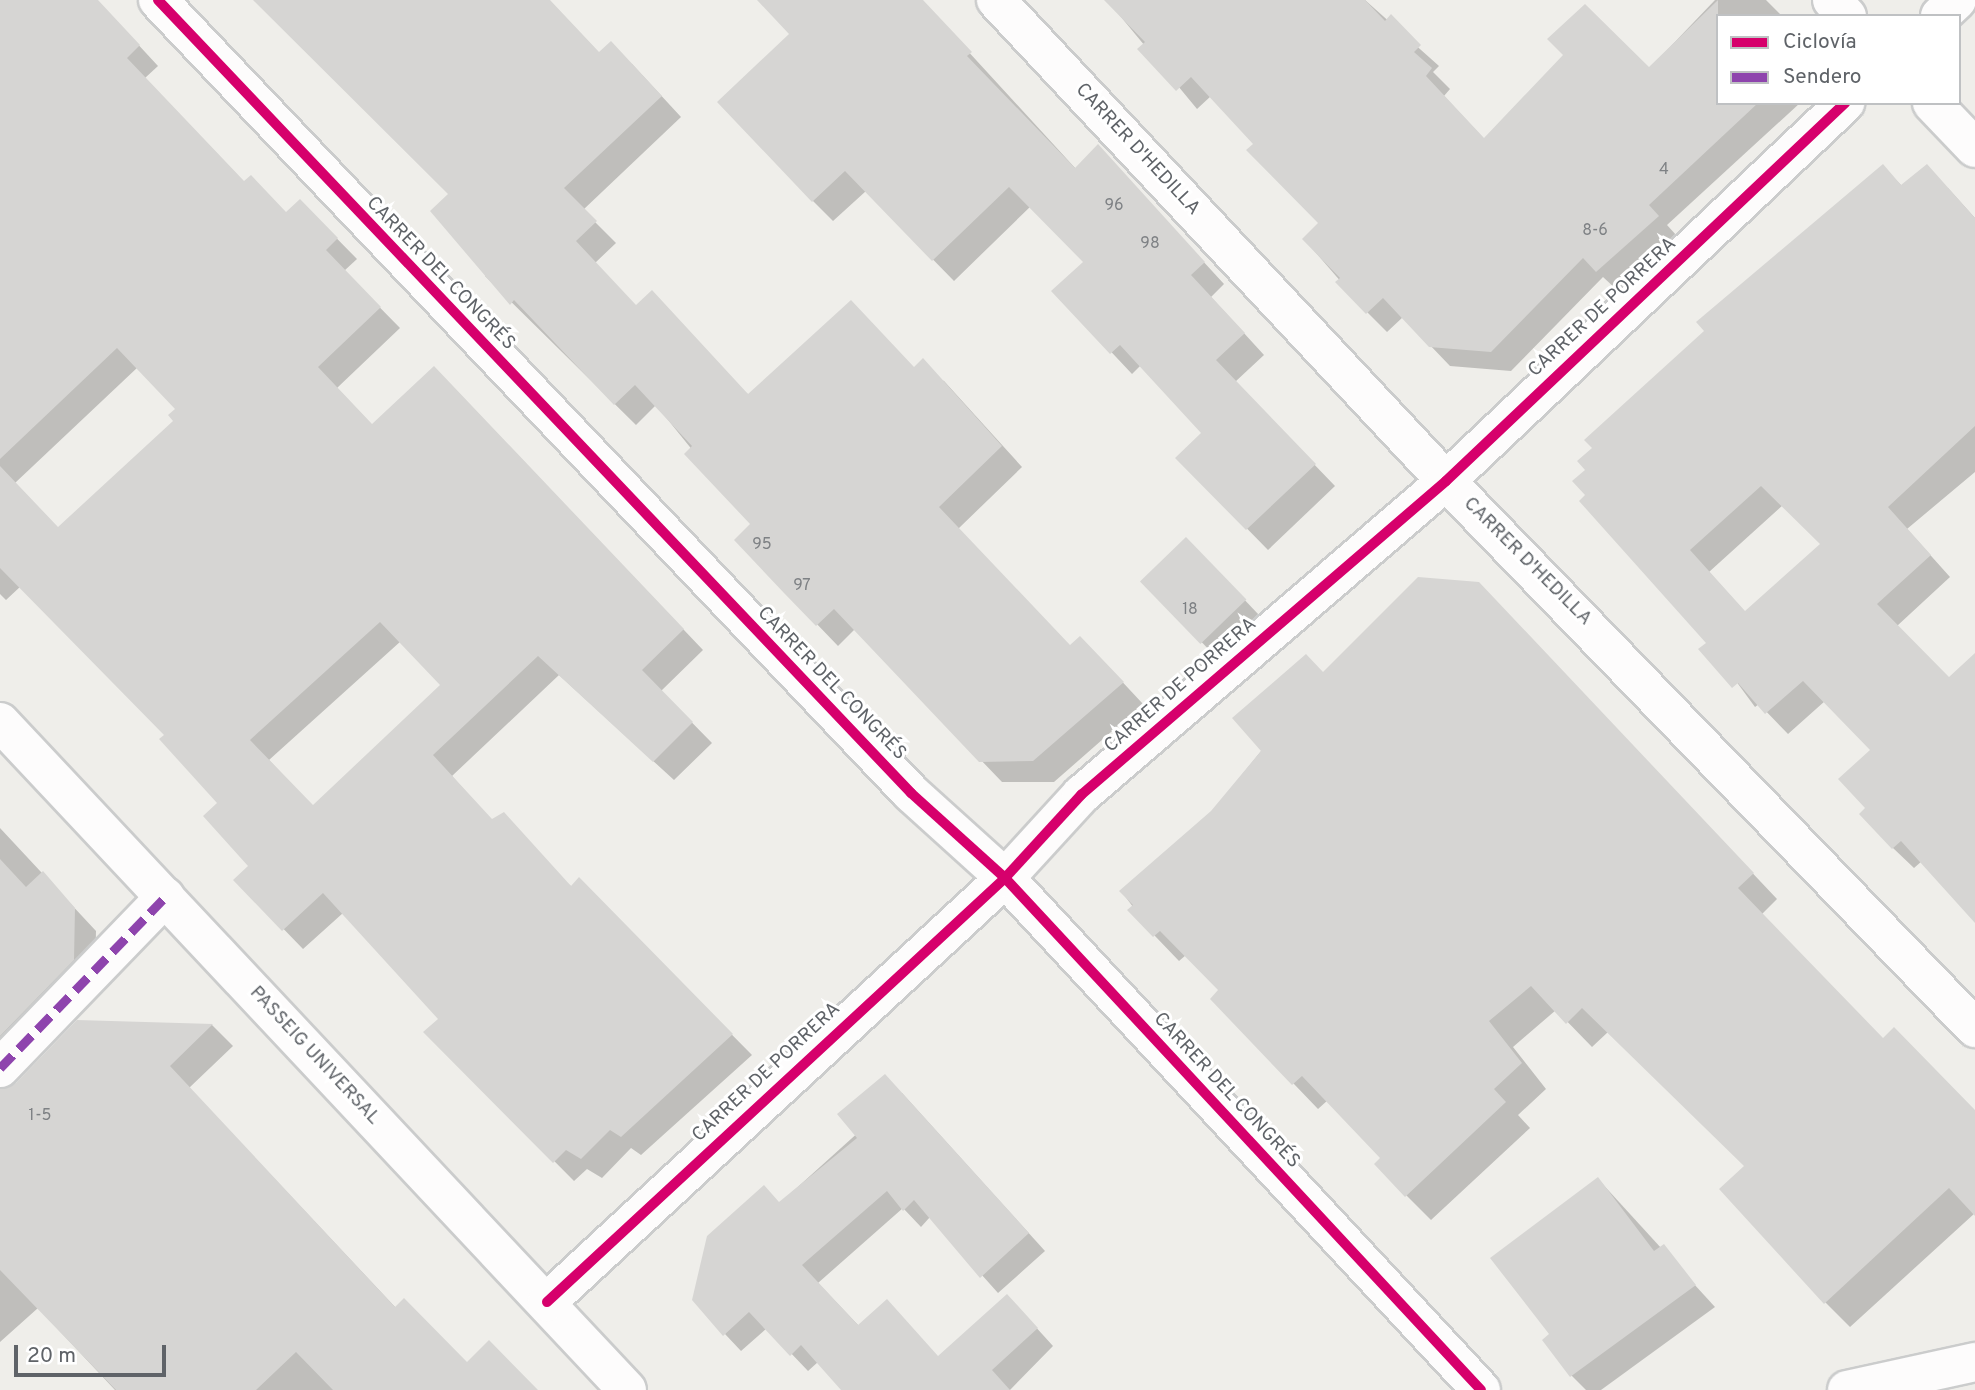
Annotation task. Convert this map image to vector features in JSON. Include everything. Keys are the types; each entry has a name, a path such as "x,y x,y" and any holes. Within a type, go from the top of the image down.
{"street":[{"name":"CARRER DEL CONGRÉS","path":"158,0 902,783 1004,878 1481,1390"},
{"name":"CARRER D'HEDILLA","path":"996,0 1446,481 1975,1028"},
{"path":"1832,0 1845,14"},
{"path":"1942,14 1957,0"},
{"name":"CARRER DE PORRERA","path":"547,1303 1004,878 1081,795 1446,481 1843,105"},
{"path":"1934,105 1975,148"},
{"name":"PASSEIG UNIVERSAL","path":"0,722 627,1390"},
{"path":"0,1068 165,897"},
{"path":"1847,1390 1975,1362"}],"building":[{"path":"0,0 98,0 140,45 127,58 244,181 251,175 286,212 300,199 338,238 326,250 381,307 318,367 372,424 434,366 684,629 642,670 693,722 653,762 538,656 433,755 492,819 504,812 571,886 579,877 733,1034 621,1137 610,1130 581,1159 566,1150 553,1163 423,1032 438,1019 323,893 282,931 233,880 248,866 203,816 217,803 159,739 164,735 0,568 0,466 58,527 173,421 168,415 175,409 117,348 0,459","holes":["380,622 440,685 313,805 250,740"]},
{"path":"253,0 550,0 599,52 611,41 662,96 564,188 597,221 576,241 636,305 652,290 748,394 851,300 914,367 923,358 1002,446 939,507 1070,645 1080,636 1124,682 1033,761 979,762 834,609 816,626 784,593 734,540 750,524 684,454 692,446 635,385 614,405 514,300 510,305 430,211 448,194"},
{"path":"757,0 923,0 972,52 967,56 1075,168 1098,144 1205,262 1191,275 1245,333 1216,360 1316,464 1246,530 1175,458 1201,433 1120,345 1110,354 1051,291 1083,262 1009,187 932,261 845,171 812,202 717,102 789,34"},
{"path":"1104,0 1365,0 1385,21 1391,14 1421,45 1414,52 1432,68 1426,76 1484,138 1563,55 1547,39 1585,4 1649,67 1718,0 1716,105 1756,105 1649,205 1659,216 1596,272 1583,258 1491,352 1429,347 1383,298 1366,314 1335,282 1340,278 1302,239 1318,223 1246,150 1253,144 1191,77 1176,91 1137,49 1145,42"},
{"path":"1883,164 1901,185 1927,164 1975,218 1975,426 1888,507 1931,555 1877,604 1949,677 1975,653 1975,923 1901,841 1892,849 1859,814 1865,808 1838,779 1870,750 1803,681 1765,714 1738,683 1732,688 1698,649 1706,643 1579,501 1585,495 1572,481 1585,470 1577,461 1592,448 1584,440 1704,331 1696,322","holes":["1761,486 1820,544 1745,611 1690,550"]},
{"path":"1186,537 1246,600 1200,644 1140,581"},
{"path":"1418,577 1479,582 1754,873 1738,888 1883,1038 1894,1027 1975,1110 1975,1216 1949,1188 1824,1304 1719,1189 1744,1166 1582,1008 1566,1024 1531,986 1489,1021 1522,1063 1494,1089 1506,1102 1405,1197 1374,1164 1380,1158 1302,1076 1292,1085 1210,999 1218,990 1160,931 1153,937 1127,910 1133,905 1119,891 1211,811 1261,751 1232,718 1306,654 1323,672"},
{"path":"0,859 26,887 43,871 75,908 74,960 0,1036"},
{"path":"77,1020 213,1024 170,1066 395,1307 404,1298 467,1362 489,1340 538,1390 333,1390 296,1352 256,1390 116,1390 0,1270 0,1089 16,1083"},
{"path":"885,1074 1029,1233 980,1278 914,1200 903,1211 887,1191 802,1265 858,1325 887,1299 938,1356 1007,1294 1038,1328 992,1370 1010,1390 841,1390 801,1345 790,1356 749,1312 723,1336 692,1300 707,1236 764,1185 779,1202 857,1138 837,1114"},
{"path":"1598,1177 1654,1251 1664,1244 1696,1285 1570,1377 1542,1340 1549,1334 1490,1258"}],"marked path":[{"path":"0,1068 165,897"}],"cycle path":[{"path":"158,0 911,793 1005,878 1481,1390"},
{"path":"547,1302 1005,878 1081,795 1446,481 1843,105"}]}
